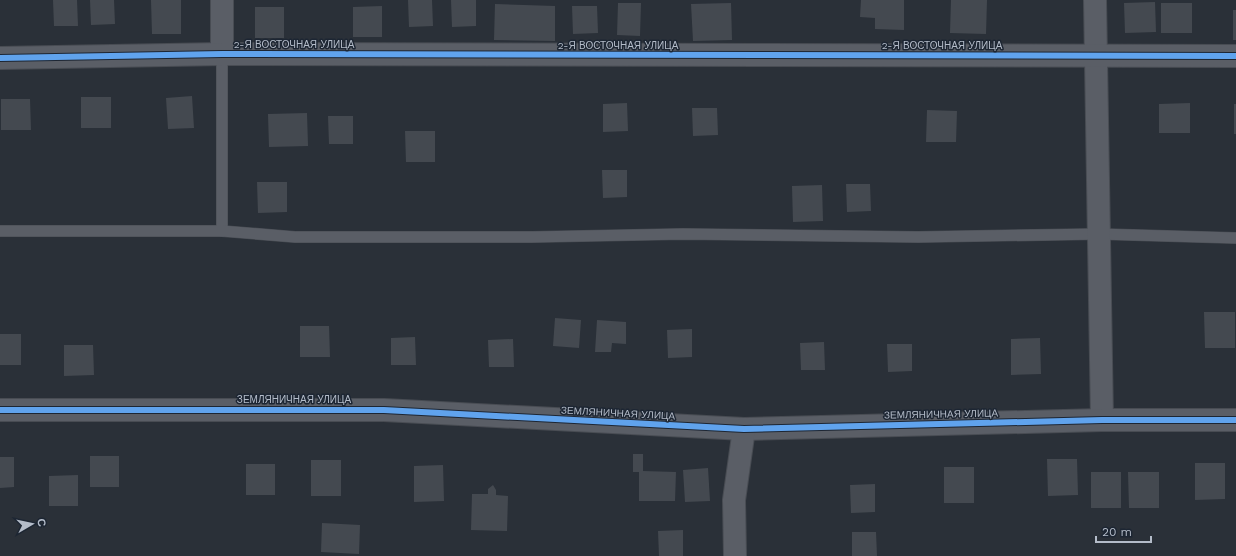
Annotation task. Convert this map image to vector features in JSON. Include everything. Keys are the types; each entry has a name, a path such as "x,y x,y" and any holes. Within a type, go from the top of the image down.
{"street":[{"path":"222,0 222,54"},
{"path":"1095,0 1102,420"},
{"name":"2-Я ВОСТОЧНАЯ УЛИЦА","path":"0,58 222,54 1236,56"},
{"name":"ЗЕМЛЯНИЧНАЯ УЛИЦА","path":"0,410 384,410 744,429 1102,420 1236,420"},
{"path":"735,556 734,500 744,429"}],"lane":[{"path":"222,54 222,231"},
{"path":"0,232 222,231 295,237 532,237 683,234 918,237 1099,234 1236,238"}],"building":[{"path":"53,0 77,0 78,26 54,26"},
{"path":"90,0 114,0 115,24 91,25"},
{"path":"151,0 181,0 181,34 152,34"},
{"path":"408,0 432,0 433,26 409,27"},
{"path":"451,0 476,0 476,26 452,27"},
{"path":"861,0 904,0 904,30 875,29 875,18 860,17"},
{"path":"951,0 987,0 986,34 950,33"},
{"path":"1155,2 1156,32 1125,33 1124,3"},
{"path":"618,3 641,3 640,36 617,35"},
{"path":"731,3 732,40 693,41 691,4"},
{"path":"1161,3 1192,3 1192,33 1161,33"},
{"path":"495,4 555,6 555,41 494,40"},
{"path":"382,6 382,37 353,37 353,7"},
{"path":"572,6 597,6 598,33 573,34"},
{"path":"255,7 284,7 284,38 255,38"},
{"path":"1233,10 1236,10 1236,40 1233,40"},
{"path":"192,96 194,128 168,129 166,98"},
{"path":"81,97 111,97 111,128 81,128"},
{"path":"1,99 30,99 31,130 1,130"},
{"path":"627,103 628,131 603,132 603,104"},
{"path":"1190,103 1190,133 1159,133 1159,104"},
{"path":"1234,104 1236,104 1236,134 1234,134"},
{"path":"692,108 717,108 718,135 693,136"},
{"path":"927,110 957,111 956,142 926,142"},
{"path":"307,113 308,146 269,147 268,114"},
{"path":"328,116 353,116 353,144 329,144"},
{"path":"405,131 435,131 435,162 406,162"},
{"path":"602,170 627,170 627,197 603,198"},
{"path":"257,182 287,182 287,212 258,213"},
{"path":"846,184 870,184 871,211 847,212"},
{"path":"822,185 823,221 793,222 792,186"},
{"path":"1204,312 1235,312 1235,348 1205,348"},
{"path":"555,318 581,320 579,348 553,346"},
{"path":"597,320 626,322 626,344 612,343 611,352 595,352"},
{"path":"300,326 329,326 330,357 300,357"},
{"path":"692,329 692,357 668,358 667,330"},
{"path":"0,334 21,334 21,365 0,365"},
{"path":"415,337 416,365 391,365 391,338"},
{"path":"1040,338 1041,374 1011,375 1011,339"},
{"path":"513,339 514,367 489,367 488,340"},
{"path":"824,342 825,370 801,370 800,343"},
{"path":"887,344 912,344 912,371 888,372"},
{"path":"64,345 93,345 94,375 64,376"},
{"path":"633,454 643,454 643,471 676,472 675,501 639,501 639,472 633,472"},
{"path":"90,456 119,456 119,487 90,487"},
{"path":"0,457 14,457 14,487 0,488"},
{"path":"1047,459 1077,459 1078,495 1048,496"},
{"path":"311,460 341,460 341,496 311,496"},
{"path":"1195,463 1225,463 1225,499 1195,500"},
{"path":"246,464 275,464 275,495 246,495"},
{"path":"443,465 444,501 414,502 414,466"},
{"path":"944,467 974,467 974,503 944,503"},
{"path":"708,468 710,501 685,502 683,470"},
{"path":"1091,472 1121,472 1121,508 1091,508"},
{"path":"1128,472 1159,472 1159,508 1129,508"},
{"path":"78,475 78,506 49,506 49,476"},
{"path":"875,484 875,512 851,513 850,485"},
{"path":"493,485 496,490 496,495 508,496 507,531 471,530 472,494 488,494 488,489"},
{"path":"322,523 360,525 359,554 321,552"},
{"path":"683,530 683,556 659,556 658,531"},
{"path":"852,532 876,532 877,556 852,556"}],"cycle path":[{"path":"0,58 222,54 1236,56"},
{"path":"0,410 384,410 744,429 1102,420 1236,420"}]}
